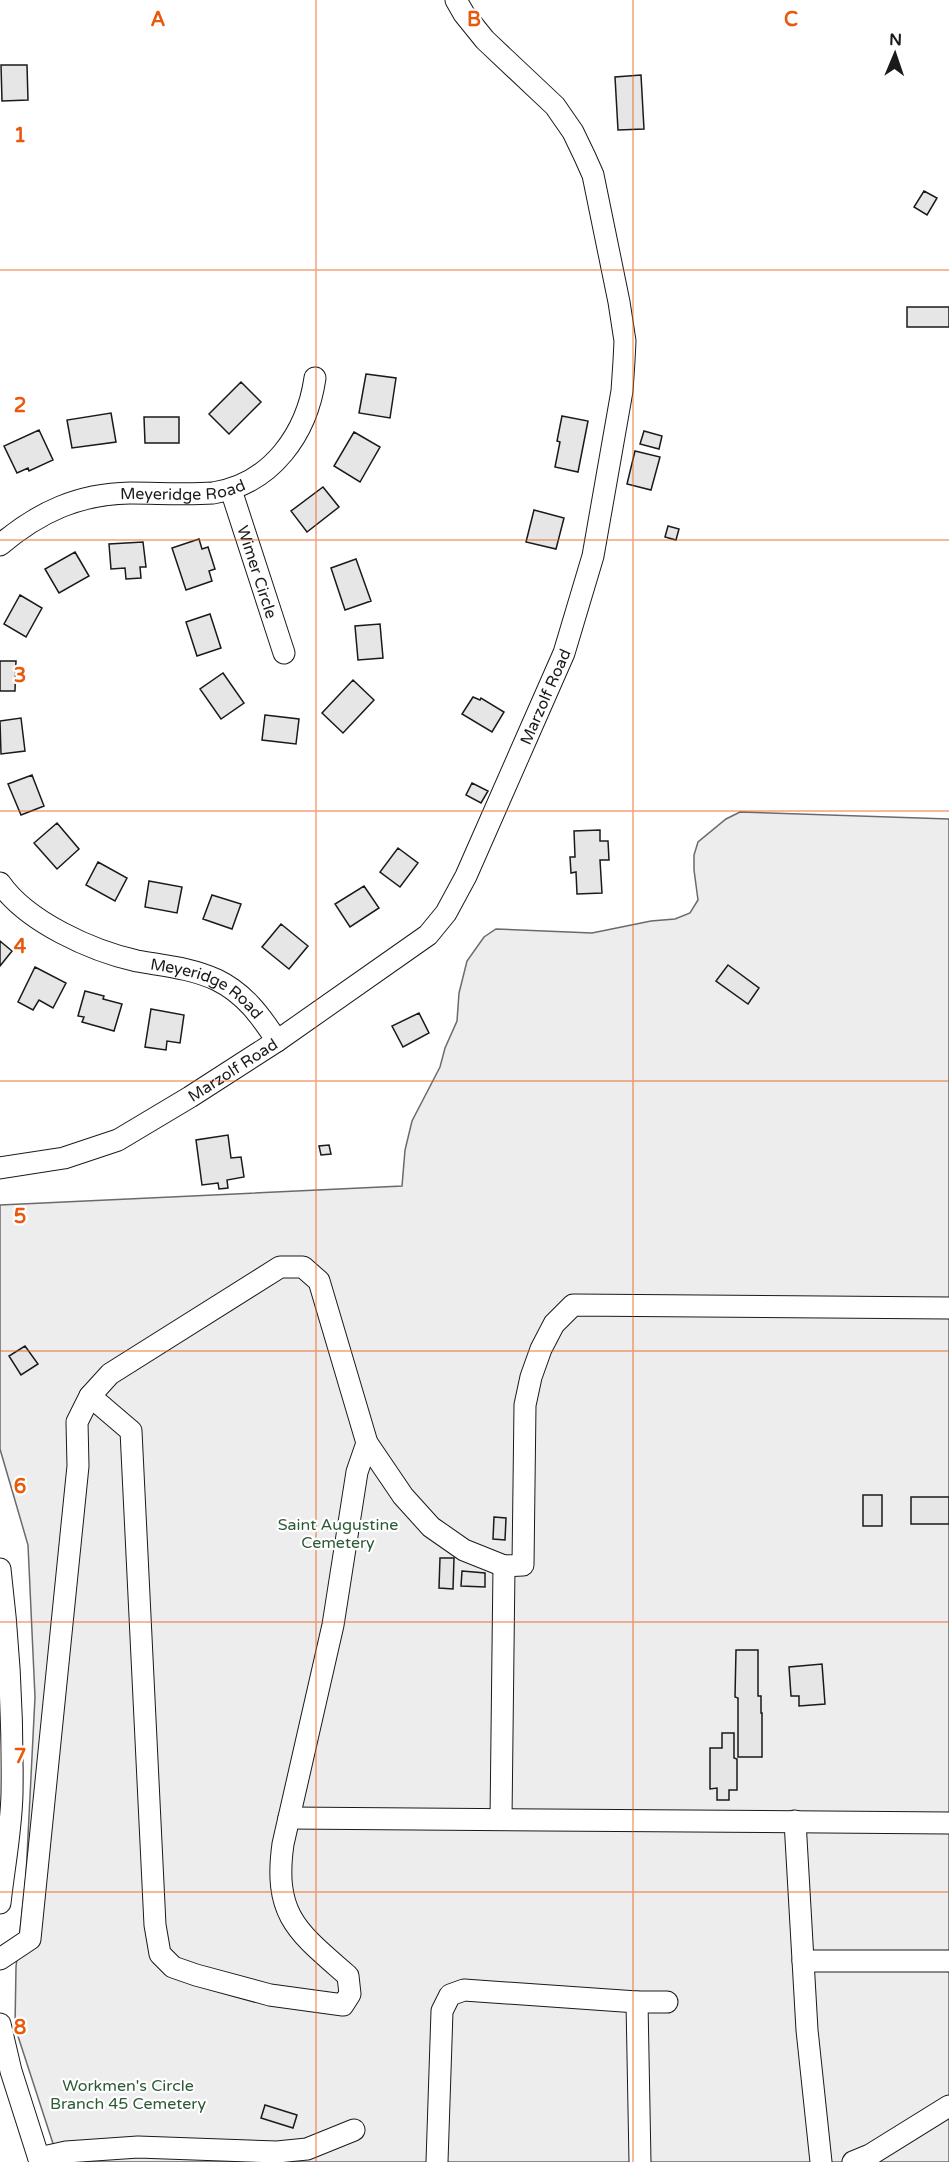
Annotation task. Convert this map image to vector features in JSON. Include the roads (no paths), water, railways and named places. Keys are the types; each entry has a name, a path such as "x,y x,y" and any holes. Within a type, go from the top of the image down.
{"street":[{"name":"Marzolf Road","path":"0,1168 64,1158 118,1140 277,1041 428,935 446,914 466,876 564,653 593,556 622,391 625,341 619,302 593,175 573,132 555,106 485,40 456,0"},
{"name":"Meyeridge Road","path":"0,545 23,525 43,514 82,499 108,494 194,494 231,490 251,481 279,459 290,445 308,412 315,378"},
{"name":"Wimer Circle","path":"231,490 284,653"},
{"name":"Meyeridge Road","path":"0,883 28,910 50,926 80,942 111,954 197,972 219,981 247,1001 277,1041"},
{"path":"0,1959 30,1939 78,1466 77,1422 90,1396 110,1374 280,1267 303,1266 319,1281 367,1443 403,1496 431,1527 464,1550 504,1566 523,1565 525,1405 531,1377 541,1349 554,1324 573,1305 949,1308"},
{"path":"90,1396 131,1431 155,1925 160,1954 173,1967 195,1975 270,1995 343,2005 350,1994 348,1976 316,1949 294,1926 282,1897 279,1868 333,1625 357,1472 367,1443"},
{"path":"501,1819 504,1566"},
{"path":"0,1569 12,1740 12,1795 0,1903"},
{"path":"289,1818 949,1822"},
{"path":"795,1821 807,2030 821,2162"},
{"path":"802,1961 949,1961"},
{"path":"437,2162 442,2011 450,1995 464,1990 667,2002"},
{"path":"637,2002 640,2162"},
{"path":"1,2032 40,2160 66,2152 138,2147 277,2152 307,2149 354,2130"},
{"path":"853,2162 879,2150 949,2106"}],"park label":[{"name":"Saint Augustine Cemetery","path":"338,1533"},
{"name":"Workmen's Circle Branch 45 Cemetery","path":"128,2094"}]}
